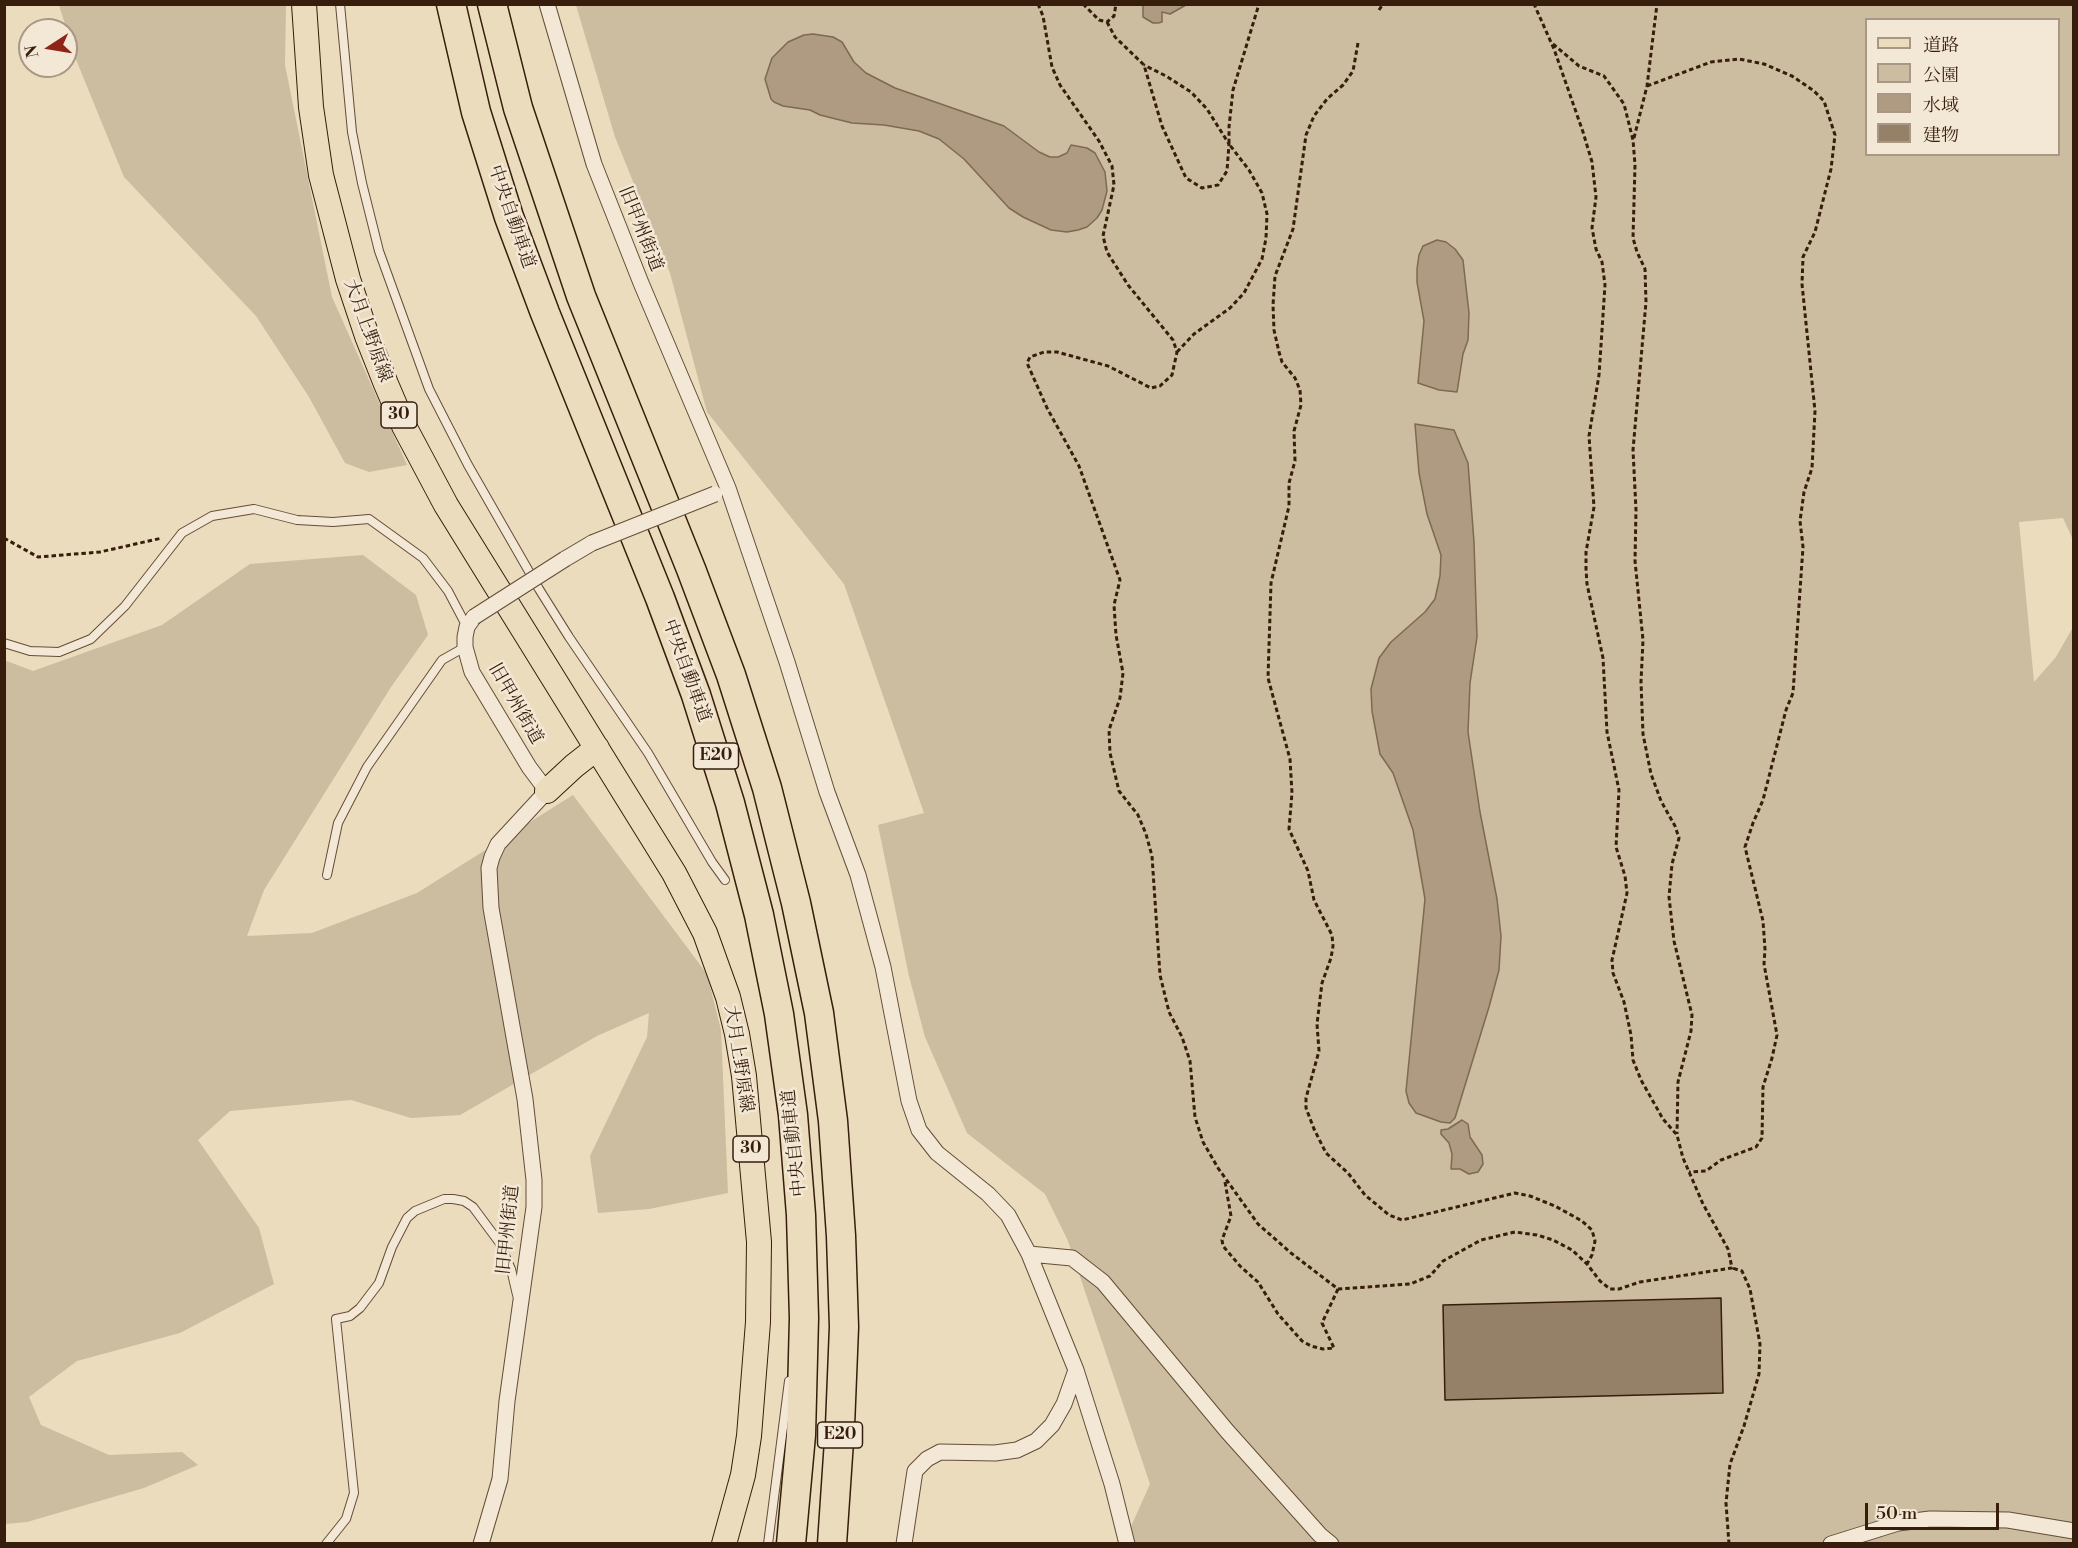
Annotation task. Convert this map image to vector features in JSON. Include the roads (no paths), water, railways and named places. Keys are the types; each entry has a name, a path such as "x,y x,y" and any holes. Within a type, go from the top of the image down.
{"highway":[{"name":"中央自動車道","path":"451,4 476,112 509,217 696,695 730,803 759,915 779,1014 794,1115 802,1239 804,1318 801,1435 791,1544"},
{"name":"E20","path":"492,4 518,108 581,296 728,665 767,788 796,903 819,1013 833,1121 842,1236 844,1327 832,1544"},
{"path":"844,1327 846,1544"}],"main road":[{"name":"大月上野原線","path":"304,4 310,107 321,175 348,279 374,355 404,426 446,505 674,873 705,933 728,997 742,1065 759,1242 758,1322 749,1436 743,1475 724,1544"},
{"path":"547,791 597,748"}],"street":[{"name":"旧甲州街道","path":"547,4 594,164 787,662 827,792 858,875 883,967 909,1101 919,1130 937,1153 988,1194 1008,1215 1029,1254 1076,1370 1112,1484 1127,1544"},
{"path":"471,622 592,543 721,491"},
{"name":"旧甲州街道","path":"471,622 465,647 472,672 529,767 547,791 498,844 489,868 491,908 525,1099 534,1180 534,1207 507,1401 500,1479 481,1544"},
{"path":"1029,1254 1072,1258 1103,1282 1227,1431 1320,1535 1331,1544"},
{"path":"904,1544 915,1471 927,1459 940,1452 995,1454 1017,1450 1036,1441 1052,1425 1064,1404 1076,1370"},
{"path":"1831,1544 1898,1522 1930,1519 2008,1520 2073,1531"}],"lane":[{"path":"340,4 352,132 362,183 379,251 429,389 468,465 539,589 648,753 725,880"},
{"path":"4,643 30,651 59,652 91,639 125,606 182,533 212,516 254,509 297,520 333,522 369,519 423,558 471,622"},
{"path":"327,874 338,823 368,767 442,660 465,647"},
{"path":"326,1544 346,1519 354,1493 336,1319 350,1316 360,1308 379,1283 392,1247 407,1218 415,1211 444,1199 453,1198 464,1201 473,1207 499,1242 511,1269 520,1305"},
{"path":"795,1319 802,1239"},
{"path":"768,1544 789,1375"}],"water":[{"path":"1143,4 1186,5 1170,14 1162,12 1162,22 1153,23 1143,17"},
{"path":"813,34 833,37 842,42 854,62 866,73 895,88 1004,126 1039,152 1050,157 1058,157 1067,153 1071,145 1087,148 1095,153 1105,172 1107,191 1102,210 1097,218 1087,227 1078,230 1067,232 1051,230 1009,208 964,159 939,139 919,131 884,125 852,123 774,102 765,79 772,58 788,42"},
{"path":"1437,240 1446,242 1463,260 1469,313 1468,340 1463,354 1457,392 1439,390 1418,383 1424,321 1417,269 1423,246"},
{"path":"1415,424 1454,430 1468,463 1474,542 1477,637 1470,683 1468,732 1480,812 1497,899 1501,936 1499,970 1489,1007 1455,1118 1450,1123 1416,1113 1409,1103 1406,1091 1425,899 1413,830 1393,773 1380,754 1372,711 1371,689 1379,658 1391,642 1425,612 1435,599 1440,576 1441,555 1427,514 1419,473"},
{"path":"1462,1120 1468,1124 1470,1137 1482,1155 1483,1164 1478,1172 1469,1174 1460,1169 1451,1169 1452,1154 1449,1143 1441,1134 1441,1130 1448,1129"}]}
